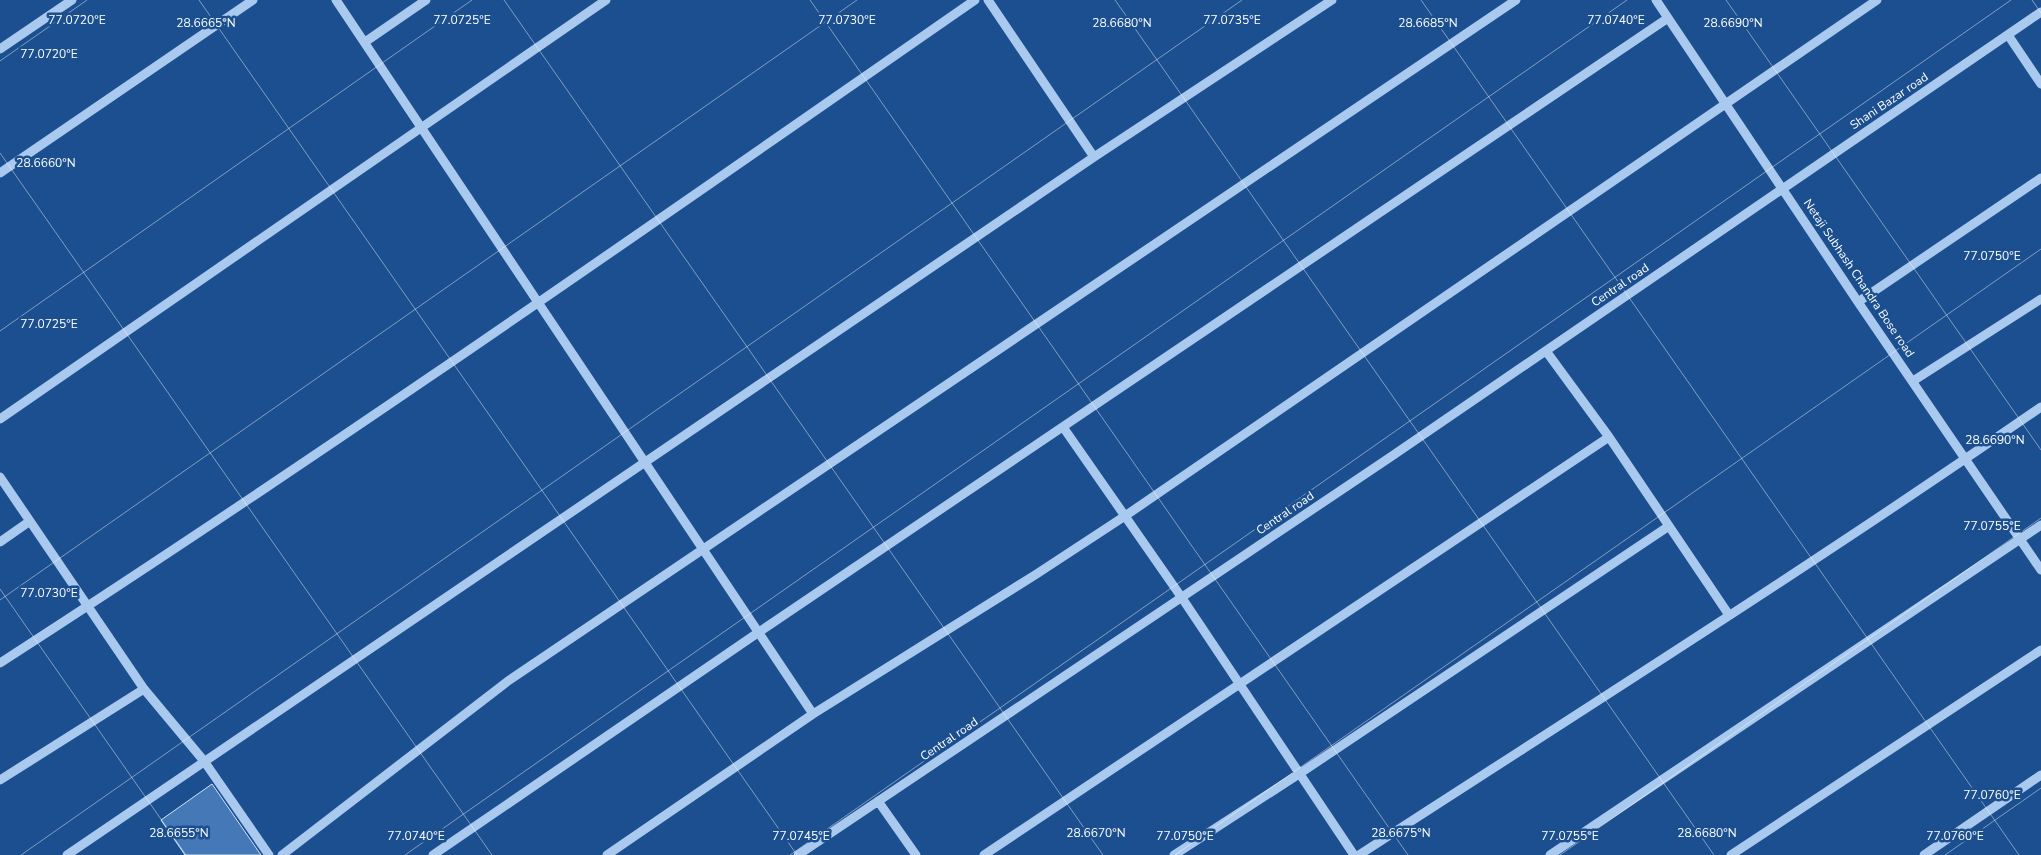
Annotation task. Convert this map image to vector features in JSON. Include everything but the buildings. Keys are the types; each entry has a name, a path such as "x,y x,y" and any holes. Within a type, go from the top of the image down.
{"street":[{"path":"0,50 72,0"},
{"path":"0,173 253,0"},
{"path":"336,0 813,714"},
{"path":"364,42 426,0"},
{"path":"0,419 606,0"},
{"path":"0,663 88,606 538,302 975,0"},
{"path":"988,0 1094,157"},
{"path":"67,855 1094,157 1332,0"},
{"path":"282,855 508,681 1516,0"},
{"name":"Netaji Subhash Chandra Bose road","path":"1656,0 1858,302 1914,381 2041,570"},
{"path":"607,855 813,714 1002,596 1125,516 1877,0"},
{"name":"Shani Bazar road","path":"1784,189 2041,12"},
{"path":"433,855 759,632 1668,18"},
{"path":"2008,35 2041,84"},
{"path":"1858,302 2041,178"},
{"name":"Central road","path":"798,855 1182,598 1784,189"},
{"path":"1914,381 2041,300"},
{"path":"1546,351 1609,437 1729,615"},
{"path":"1358,855 1729,615 1966,459 2041,407"},
{"path":"1063,427 1182,598 1354,855"},
{"path":"984,855 1609,437"},
{"path":"0,477 144,689 204,761 269,855"},
{"path":"0,542 30,521"},
{"path":"1550,855 2041,525"},
{"path":"1174,855 1300,774 1669,526"},
{"path":"1731,855 2041,650"},
{"path":"0,780 144,689"},
{"path":"1924,855 2041,775"},
{"path":"878,801 916,855"}]}
